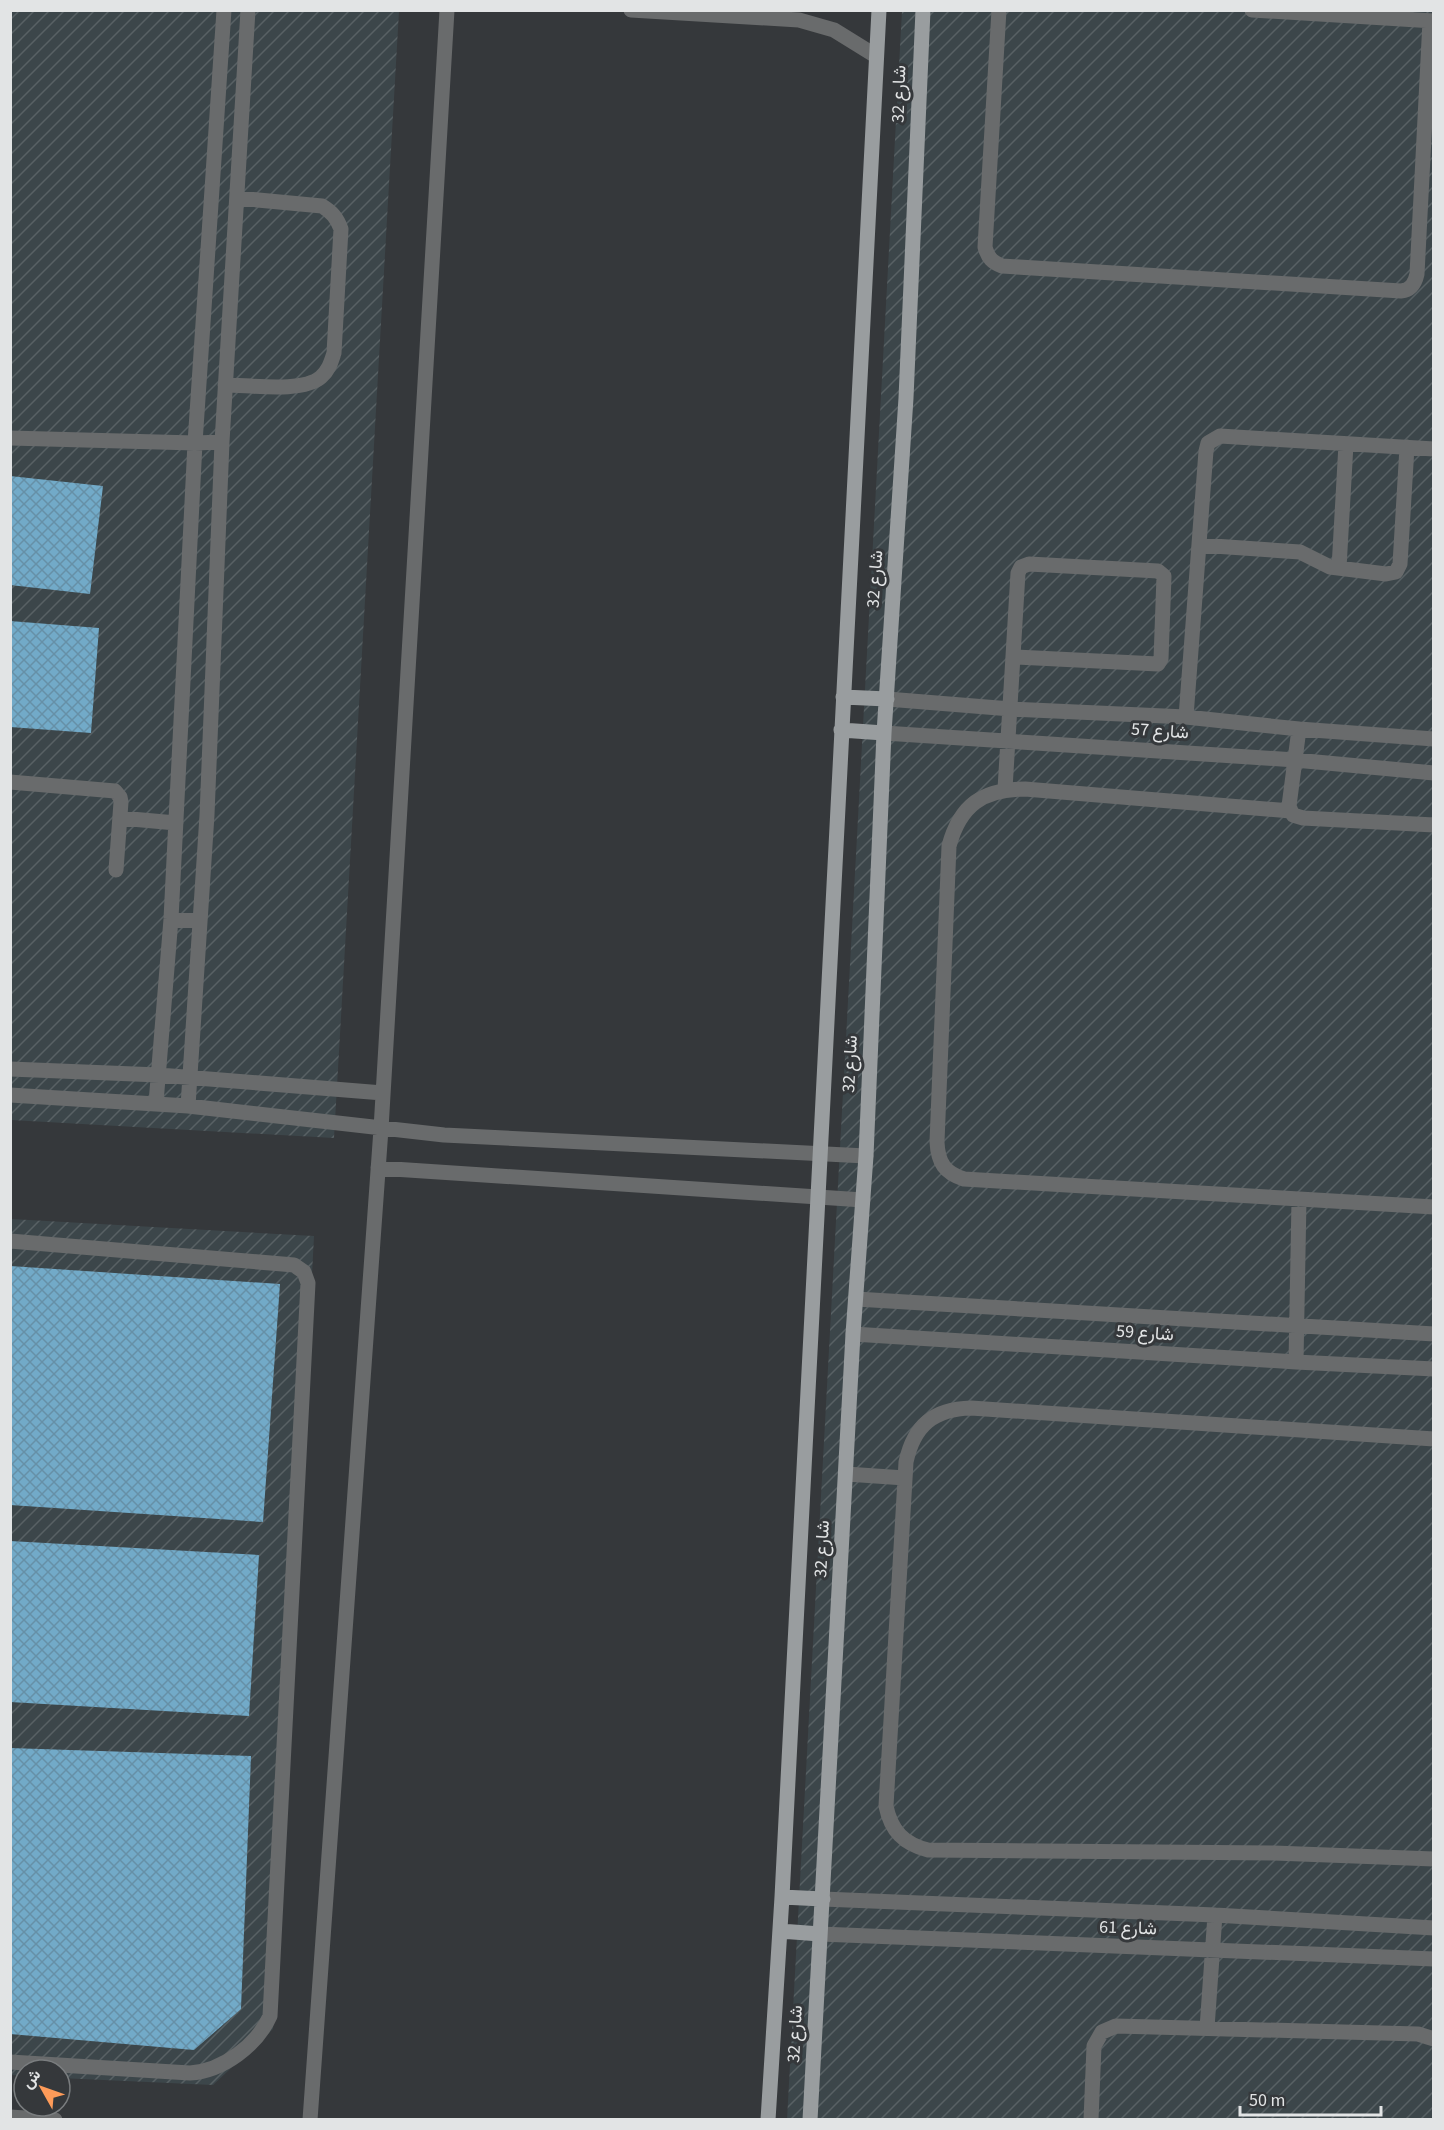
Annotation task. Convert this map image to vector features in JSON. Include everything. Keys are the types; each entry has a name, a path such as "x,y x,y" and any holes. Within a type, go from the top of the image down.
{"main road":[{"name":"شارع 32","path":"768,2120 782,1897 879,10"},
{"name":"شارع 32","path":"810,2120 866,1156 884,733 906,398 923,10"},
{"path":"843,697 887,699"},
{"path":"841,730 884,733"},
{"path":"782,1897 823,1899"},
{"path":"780,1931 820,1934"}],"street":[{"path":"156,1103 171,919 195,443 224,10"},
{"path":"188,1106 207,815 222,442 248,10"},
{"path":"310,2120 381,1129 447,10"},
{"path":"631,10 799,20 834,30 876,56"},
{"path":"999,10 984,247 987,256 994,263 1002,266 1407,290 1412,286 1418,274 1432,21 1252,10"},
{"path":"225,385 294,386 308,384 321,378 330,366 334,352 341,229 338,219 322,206 237,198"},
{"path":"1186,717 1198,545 1208,443 1220,436 1434,448"},
{"path":"10,438 222,442"},
{"path":"1339,568 1346,444"},
{"path":"1198,545 1300,552 1323,565 1391,574 1399,569 1407,447"},
{"path":"1005,789 1018,573 1023,565 1158,571 1164,576 1161,658 1158,663 1154,665 1014,657"},
{"name":"شارع 57","path":"887,699 1011,709 1186,717 1299,729 1434,739"},
{"path":"1290,811 1299,729"},
{"name":"شارع 57","path":"884,733 1295,760 1434,773"},
{"path":"10,782 111,789 120,797 116,870"},
{"path":"1434,825 1298,818 1290,811 1025,789 1005,789 989,794 974,803 962,815 949,846 937,1142 937,1155 943,1167 952,1175 978,1181 1434,1208"},
{"path":"120,818 176,823"},
{"path":"171,919 200,921"},
{"path":"10,1069 159,1075 383,1093"},
{"path":"10,1095 156,1103 444,1135 866,1156"},
{"path":"378,1168 862,1200"},
{"path":"1296,1362 1299,1200"},
{"path":"10,1241 294,1265 304,1272 308,1283 270,2016 264,2029 253,2040 228,2061 204,2072 10,2062"},
{"name":"شارع 59","path":"856,1299 1434,1334"},
{"name":"شارع 59","path":"854,1334 1434,1369"},
{"path":"1434,1439 971,1408 956,1408 928,1421 917,1432 910,1446 905,1478 886,1806 889,1819 904,1840 916,1847 928,1850 1274,1853 1434,1859"},
{"path":"846,1474 905,1478"},
{"name":"شارع 61","path":"823,1899 1215,1915 1434,1928"},
{"path":"1207,2028 1215,1915"},
{"name":"شارع 61","path":"820,1934 1434,1959"},
{"path":"1091,2120 1094,2046 1102,2032 1116,2026 1418,2034 1434,2038"},
{"path":"12,2118 55,2120"}],"shaded area":[{"path":"10,11 399,11 334,1138 11,1120"},
{"path":"902,11 1433,11 1433,2119 787,2120"},
{"path":"11,1219 314,1236 273,2029 213,2085 72,2079 72,2058 12,2058 11,2075"}],"building":[{"path":"10,476 103,486 90,594 10,585"},
{"path":"10,621 99,628 91,733 10,727"},
{"path":"10,1266 280,1284 263,1522 10,1505"},
{"path":"10,1541 259,1555 249,1716 10,1702"},
{"path":"10,1748 251,1756 241,2009 194,2050 10,2034"}]}
